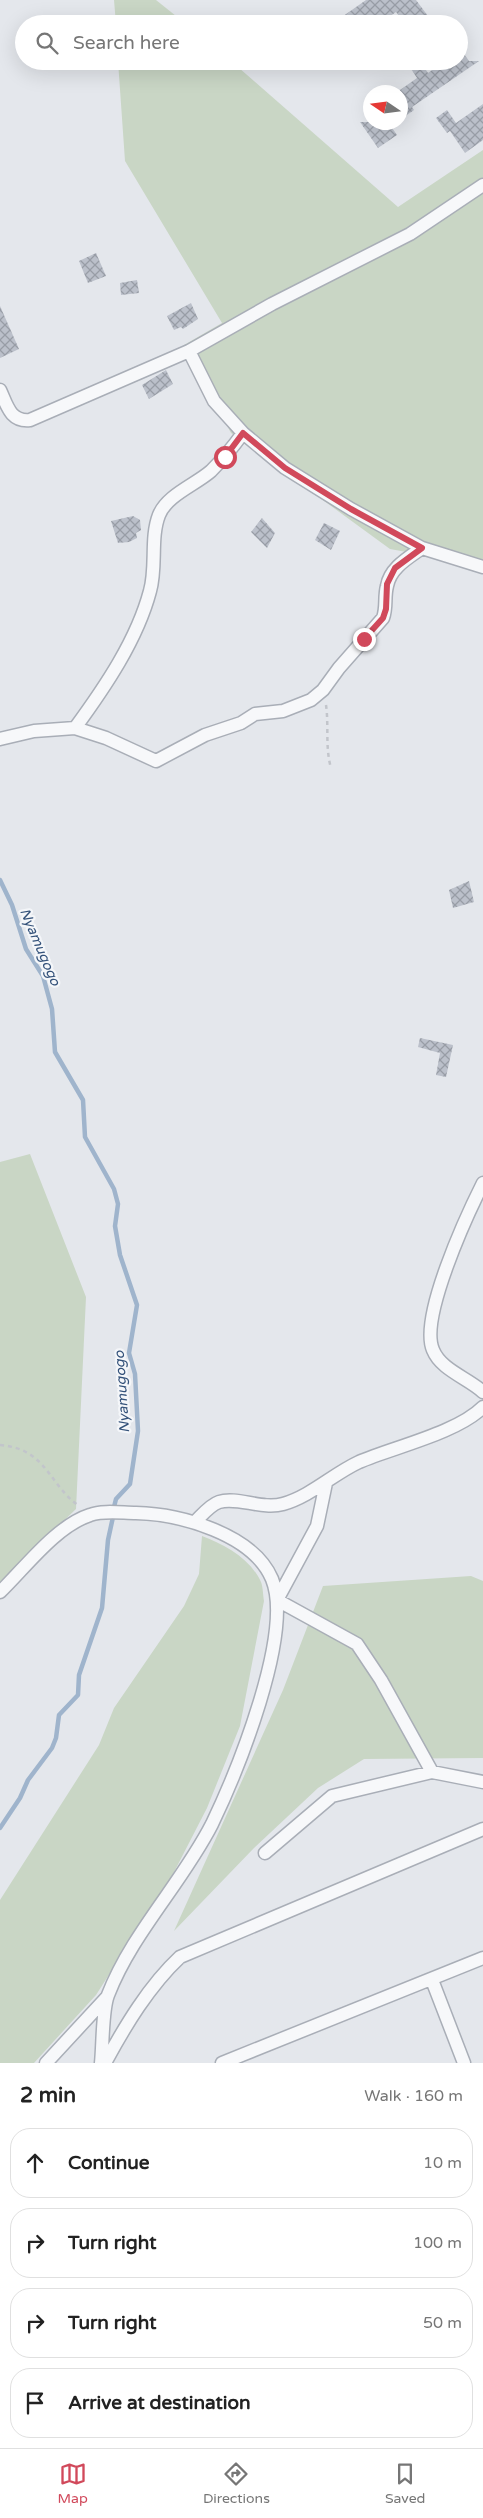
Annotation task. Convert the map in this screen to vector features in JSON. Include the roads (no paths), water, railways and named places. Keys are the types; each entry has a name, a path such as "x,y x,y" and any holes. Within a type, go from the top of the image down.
{"street":[{"path":"0,390 13,416 18,420 30,420 189,351 272,304 410,234 483,185"},
{"path":"189,351 214,401 243,433 285,468 351,509 422,548 483,567"},
{"path":"75,728 98,697 140,619 151,591 159,515 169,503 225,457 243,433"},
{"path":"0,739 34,731 75,728 106,738 156,761 205,735 241,722 255,714 297,706 311,700 323,690 339,668 383,618 386,609 387,584 395,568 422,548"},
{"path":"483,1183 452,1258 430,1322 433,1350 440,1360 483,1392"},
{"path":"196,1521 219,1502 230,1501 264,1506 280,1505 294,1500 326,1483 344,1470 415,1442 475,1415 483,1406"},
{"path":"277,1600 317,1526 326,1483"},
{"path":"0,1592 59,1533 91,1514 143,1513 196,1521 234,1541 258,1559 272,1579 277,1600 278,1619 275,1646 260,1700 212,1823 186,1870 129,1954 107,1997 46,2063"},
{"path":"277,1600 357,1644 381,1680 432,1772"},
{"path":"265,1853 332,1796 432,1772 483,1782"},
{"path":"105,2063 141,2004 164,1973 180,1957 452,1840 483,1829"},
{"path":"222,2063 483,1958"},
{"path":"432,1980 464,2063"},
{"path":"101,2063 107,1997"}],"waterway":[{"name":"Nyamugogo","path":"0,880 12,905 26,949 43,976 52,1009 55,1052 83,1100 85,1137 114,1189 118,1204 115,1226 120,1255 137,1305 129,1353 135,1374 138,1431 130,1484 116,1499 114,1507"},
{"name":"Nyamugogo","path":"0,1828 20,1798 28,1780 52,1748 56,1738 59,1715 78,1695 79,1675 102,1608 108,1540 113,1517"}]}
